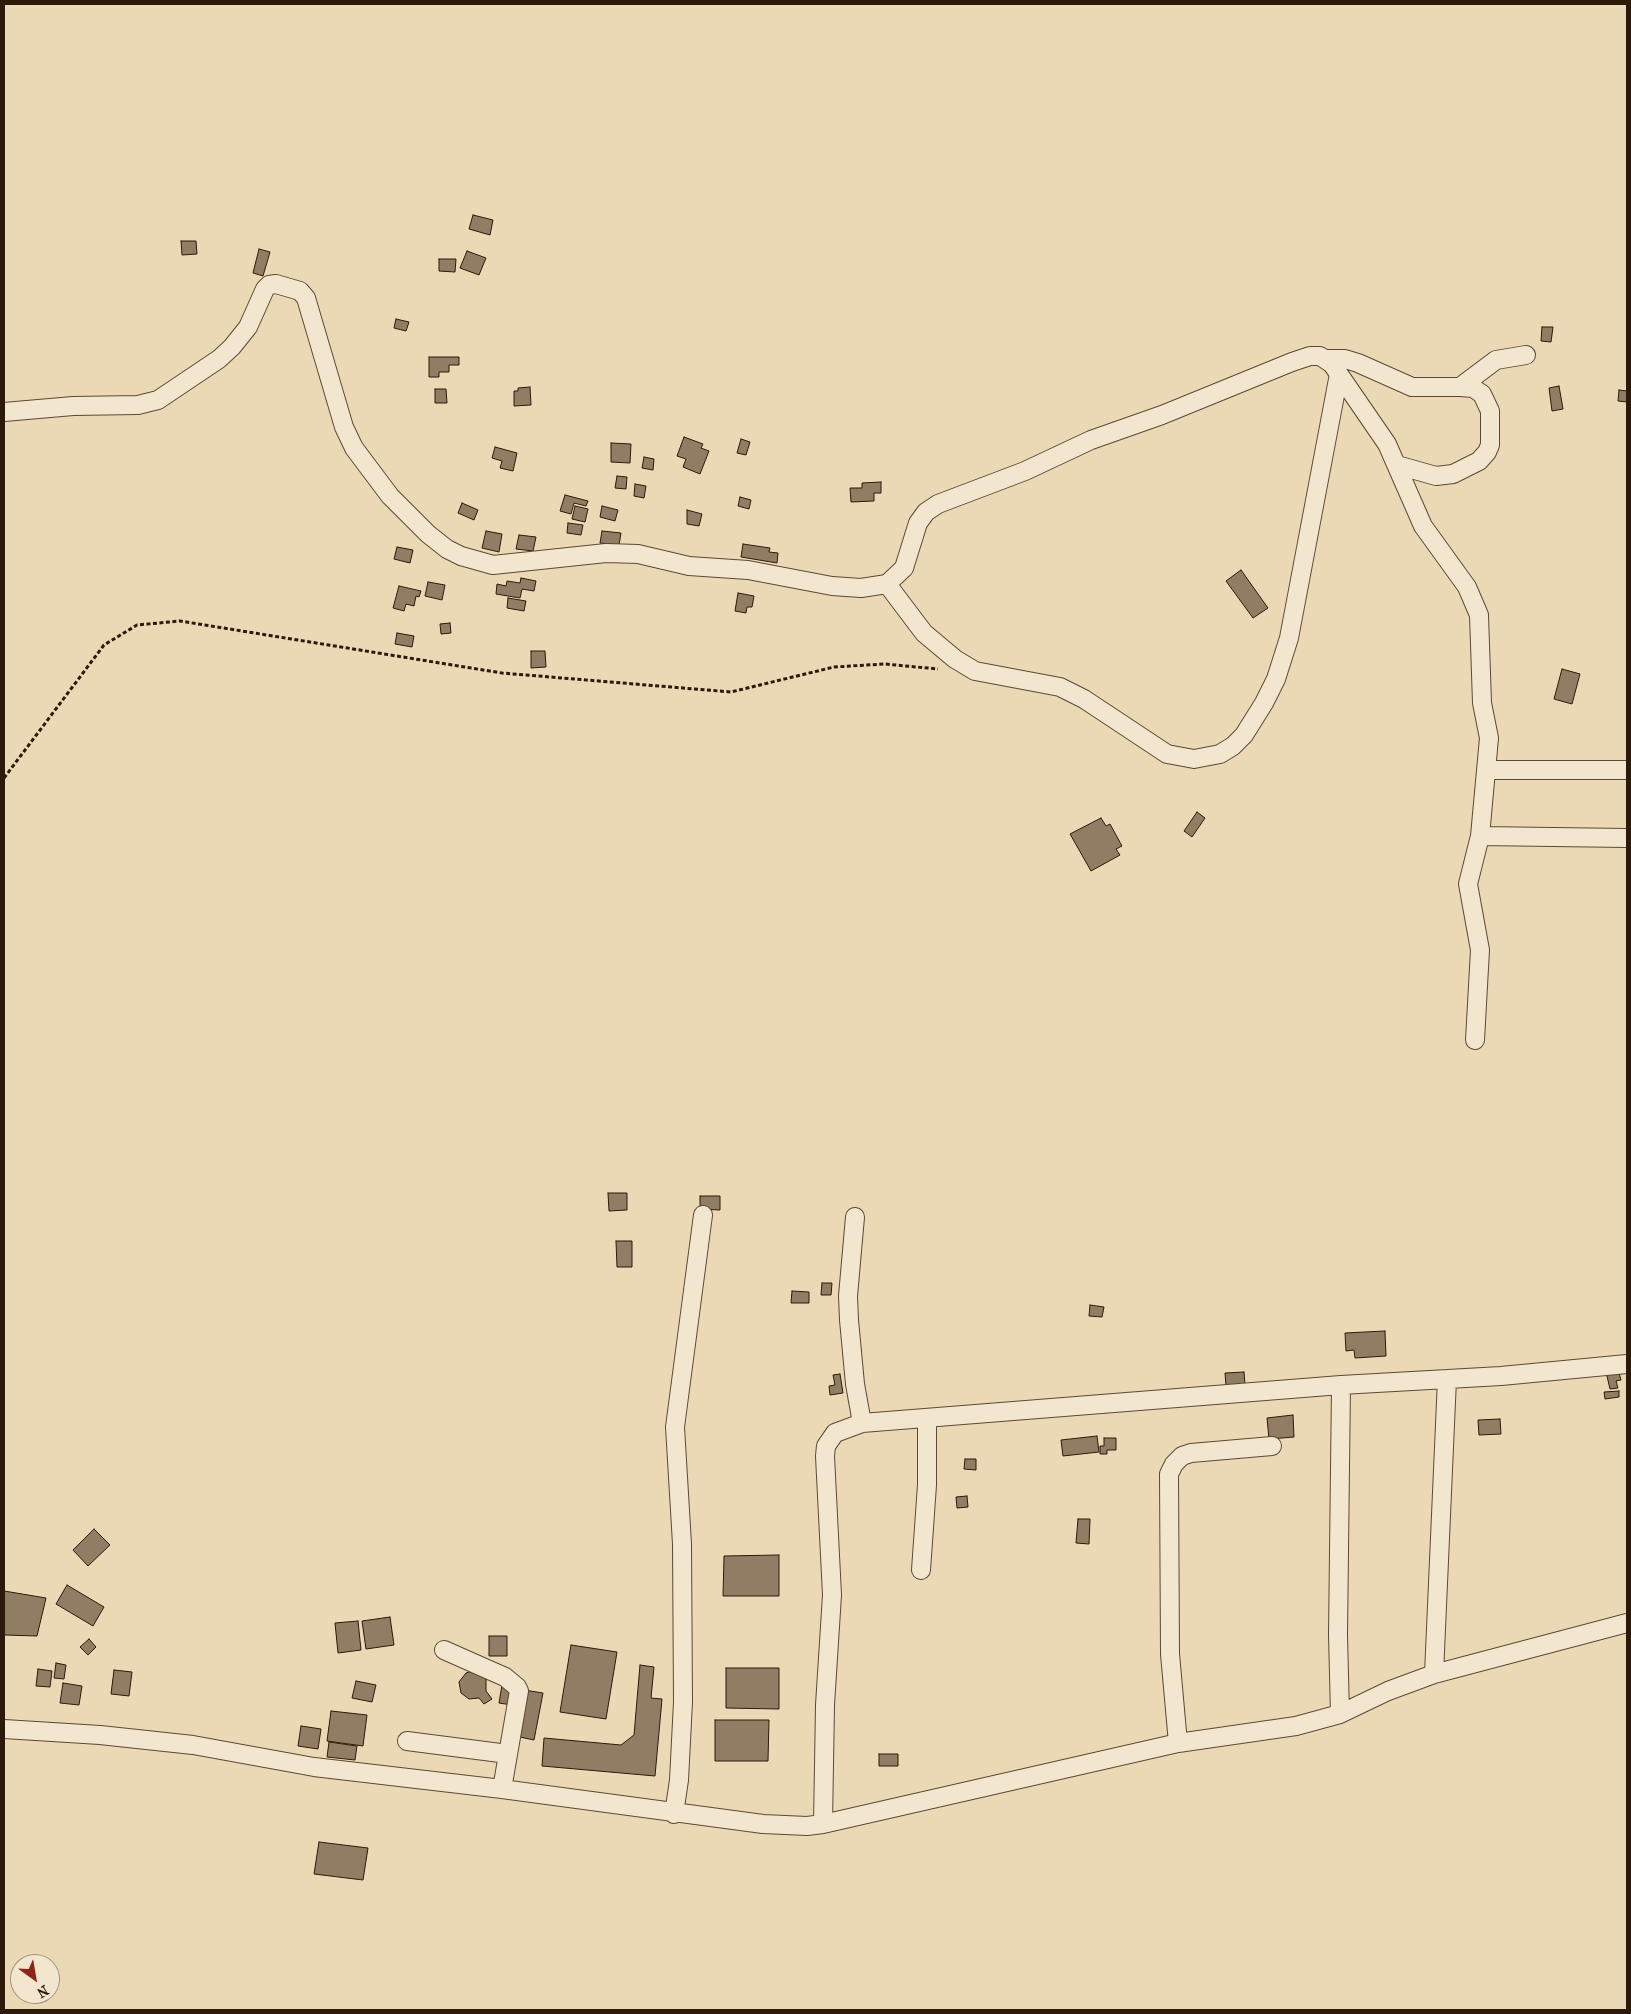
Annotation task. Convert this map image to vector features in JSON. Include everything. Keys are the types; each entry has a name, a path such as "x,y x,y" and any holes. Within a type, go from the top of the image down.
{"street":[{"path":"4,412 73,406 138,405 158,400 219,359 232,347 248,327 266,289 269,285 276,284 300,291 306,298 344,427 354,448 390,496 428,534 447,549 461,556 493,565 622,553 638,554 689,566 748,570 832,586 861,588 887,584 904,568 918,523 926,512 938,504 1025,471 1091,440 1162,415 1310,356 1320,356 1327,359 1345,359 1412,387 1473,388 1482,394 1488,402 1490,445 1479,461 1454,474 1436,476 1397,464"},
{"path":"1460,387 1496,360 1526,355"},
{"path":"1327,359 1387,444 1397,464 1413,507 1423,526 1467,587 1479,615 1482,703 1489,738 1480,836 1468,884 1480,950 1474,1040"},
{"path":"887,584 924,633 955,659 975,671 1060,687 1084,699 1167,754 1194,759 1220,754 1233,746 1244,735 1264,703 1276,679 1289,638 1339,374"},
{"path":"1486,770 1627,770"},
{"path":"1480,836 1627,838"},
{"path":"674,1814 679,1780 684,1702 682,1544 675,1427 703,1214"},
{"path":"855,1217 848,1296 855,1384 862,1423"},
{"path":"823,1824 825,1705 832,1595 825,1451 830,1438 835,1433 862,1423 1627,1364"},
{"path":"1434,1674 1447,1379"},
{"path":"1340,1714 1338,1635 1341,1385"},
{"path":"921,1570 926,1485 927,1419"},
{"path":"1178,1743 1170,1654 1169,1474 1174,1464 1182,1456 1191,1453 1272,1446"},
{"path":"4,1729 100,1735 193,1745 314,1767 502,1789 674,1814 762,1824 823,1824 1178,1743 1288,1728 1340,1714 1388,1691 1434,1674 1627,1623"},
{"path":"444,1650 505,1677 517,1687 519,1692 502,1789"},
{"path":"407,1741 508,1754"}],"path":[{"path":"4,778 104,645 137,625 180,621 502,673 731,692 834,667 885,664 940,669"}],"building":[{"path":"473,215 493,220 490,235 469,229"},
{"path":"181,241 196,241 197,254 182,255"},
{"path":"259,249 270,252 263,276 253,273"},
{"path":"467,251 486,258 479,275 460,268"},
{"path":"439,259 456,259 455,272 439,271"},
{"path":"396,319 409,322 406,331 394,328"},
{"path":"1542,327 1553,327 1551,342 1541,341"},
{"path":"429,357 459,357 459,365 449,365 449,372 439,372 439,377 429,377"},
{"path":"1559,386 1563,409 1552,411 1549,388"},
{"path":"530,387 531,405 514,406 514,391 518,391 518,388"},
{"path":"435,389 446,389 447,403 435,403"},
{"path":"1619,390 1627,391 1627,402 1618,401"},
{"path":"684,437 703,444 701,448 709,451 700,474 683,467 686,459 677,456"},
{"path":"741,439 750,442 746,455 737,453"},
{"path":"611,443 631,444 630,463 611,462"},
{"path":"495,447 517,453 513,471 500,468 502,461 492,458"},
{"path":"644,457 654,459 653,470 642,468"},
{"path":"617,476 627,477 626,489 615,488"},
{"path":"881,482 881,493 874,493 874,501 851,502 850,488 862,488 862,483"},
{"path":"635,484 646,486 644,498 634,496"},
{"path":"565,495 588,501 586,506 574,503 571,514 560,511"},
{"path":"740,497 751,500 749,509 738,506"},
{"path":"462,503 478,510 474,520 458,513"},
{"path":"575,506 588,509 585,522 572,519"},
{"path":"602,506 618,510 615,521 600,517"},
{"path":"687,510 702,514 699,526 687,524"},
{"path":"568,523 583,525 581,535 567,533"},
{"path":"486,531 502,534 499,552 482,548"},
{"path":"602,531 621,533 619,545 600,543"},
{"path":"519,535 536,537 533,551 516,549"},
{"path":"743,544 770,548 769,552 778,553 777,563 741,557"},
{"path":"397,547 413,550 410,563 394,559"},
{"path":"1241,570 1268,608 1253,618 1226,581"},
{"path":"521,578 536,581 534,591 522,589 520,598 496,594 497,584 506,586 507,581 520,583"},
{"path":"428,582 445,585 442,600 425,596"},
{"path":"399,586 421,591 419,597 416,596 414,606 406,604 404,611 393,608"},
{"path":"738,593 754,596 752,607 747,607 746,613 735,611"},
{"path":"508,598 526,601 524,611 507,608"},
{"path":"450,623 451,633 441,634 440,624"},
{"path":"397,633 414,636 412,647 395,644"},
{"path":"531,651 545,651 546,667 531,668"},
{"path":"1562,669 1580,674 1572,704 1554,699"},
{"path":"1197,812 1205,818 1192,837 1184,831"},
{"path":"1101,818 1106,826 1110,824 1122,846 1116,849 1120,855 1091,871 1070,834"},
{"path":"608,1193 627,1193 627,1210 609,1211"},
{"path":"700,1196 720,1196 720,1210 700,1209"},
{"path":"616,1241 632,1241 632,1267 617,1267"},
{"path":"822,1283 832,1283 831,1295 821,1295"},
{"path":"792,1291 809,1292 809,1303 791,1303"},
{"path":"1090,1305 1104,1307 1102,1317 1089,1316"},
{"path":"1385,1331 1386,1356 1355,1358 1354,1350 1346,1351 1345,1333"},
{"path":"1618,1369 1621,1380 1616,1381 1618,1388 1610,1389 1606,1372"},
{"path":"1244,1372 1245,1385 1226,1386 1225,1373"},
{"path":"840,1374 843,1393 830,1395 829,1386 835,1385 833,1375"},
{"path":"1619,1391 1619,1397 1605,1399 1604,1392"},
{"path":"1293,1415 1294,1437 1269,1439 1267,1418"},
{"path":"1500,1419 1501,1434 1479,1435 1478,1420"},
{"path":"1097,1436 1099,1452 1063,1456 1061,1440"},
{"path":"1104,1438 1116,1438 1116,1450 1107,1450 1107,1454 1100,1454 1100,1446 1104,1446"},
{"path":"965,1459 976,1459 976,1470 964,1469"},
{"path":"967,1496 968,1507 957,1508 956,1497"},
{"path":"1078,1519 1090,1519 1089,1544 1076,1543"},
{"path":"94,1529 110,1545 88,1566 73,1550"},
{"path":"779,1555 779,1596 723,1596 724,1556"},
{"path":"67,1585 104,1607 93,1626 56,1604"},
{"path":"4,1591 46,1598 37,1636 4,1635"},
{"path":"390,1617 394,1645 366,1649 362,1621"},
{"path":"358,1621 361,1650 338,1653 335,1623"},
{"path":"489,1636 507,1636 507,1656 489,1656"},
{"path":"89,1639 96,1647 88,1655 80,1647"},
{"path":"571,1645 617,1652 606,1719 560,1712"},
{"path":"56,1663 66,1665 64,1679 54,1678"},
{"path":"640,1665 654,1667 651,1698 662,1699 655,1776 542,1766 544,1738 621,1745 634,1735"},
{"path":"726,1668 779,1668 779,1709 726,1708"},
{"path":"38,1669 52,1671 50,1687 36,1686"},
{"path":"114,1670 132,1672 129,1696 111,1694"},
{"path":"472,1671 483,1675 486,1680 486,1691 492,1699 484,1704 479,1698 469,1699 461,1693 459,1682 466,1673"},
{"path":"356,1681 376,1685 372,1702 352,1698"},
{"path":"63,1683 82,1686 79,1705 60,1703"},
{"path":"502,1685 515,1687 512,1705 499,1703"},
{"path":"524,1690 543,1693 534,1740 515,1736"},
{"path":"331,1711 367,1715 363,1746 327,1741"},
{"path":"715,1720 769,1720 768,1761 715,1761"},
{"path":"301,1726 321,1729 318,1749 298,1746"},
{"path":"329,1742 357,1746 355,1760 327,1757"},
{"path":"879,1754 898,1754 898,1766 879,1766"},
{"path":"319,1842 368,1848 363,1880 314,1874"}]}
